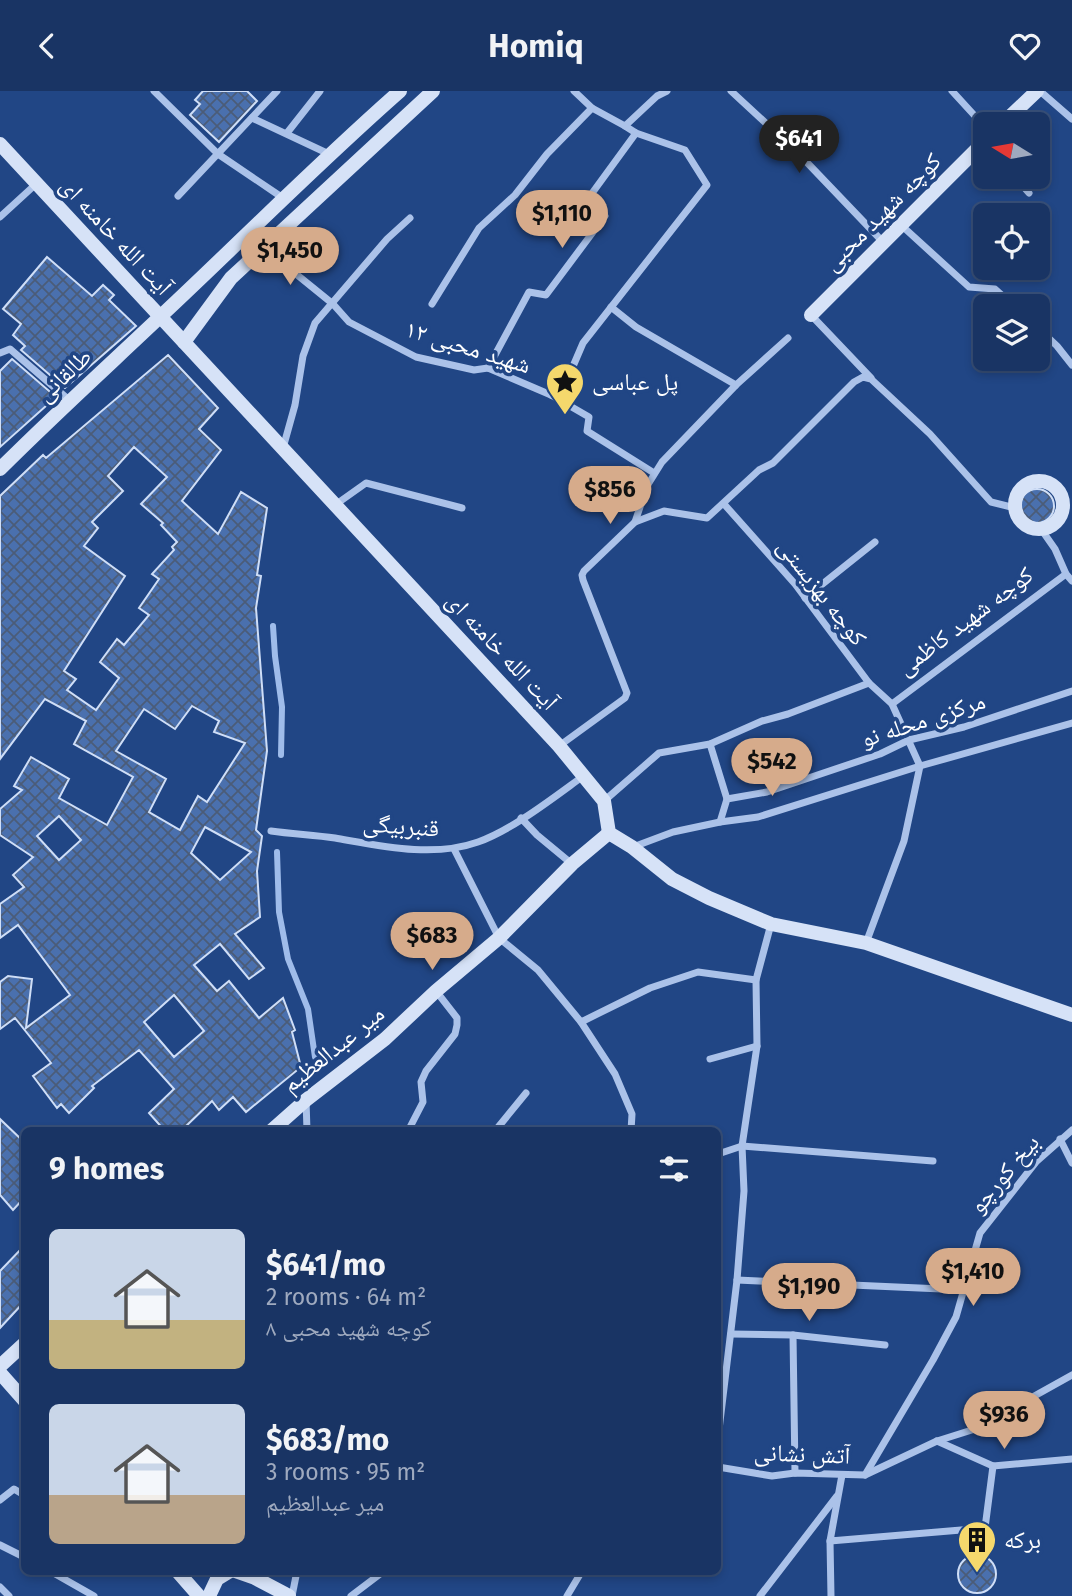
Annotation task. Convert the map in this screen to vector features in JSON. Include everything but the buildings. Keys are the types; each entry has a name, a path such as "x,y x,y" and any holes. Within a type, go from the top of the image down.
{"main road":[{"name":"طالقانی","path":"0,469 69,400 160,317 330,153 400,91"},
{"path":"184,342 222,289 433,91"},
{"path":"1015,112 1038,91"},
{"name":"آیت الله خامنه ای","path":"0,144 559,746 604,801"},
{"name":"کوچه شهید محبی","path":"811,315 973,153"},
{"path":"205,274 222,289"},
{"path":"1039,481 1054,487 1067,502 1058,520 1041,529 1027,526 1017,515 1015,508 1015,500 1024,486 1039,481"},
{"path":"604,801 609,833 632,847 672,879 709,898 771,923 866,943 1072,1016"},
{"name":"میر عبدالعظیم","path":"276,1127 385,1039 436,991 499,938 572,864 609,833"},
{"path":"0,1366 21,1347"},
{"path":"0,1373 21,1397"},
{"path":"181,1575 199,1596"},
{"path":"209,1596 217,1579 224,1575"},
{"path":"246,1575 291,1596"}],"street":[{"path":"154,91 218,154 283,198"},
{"path":"178,197 277,91"},
{"path":"287,133 320,91"},
{"path":"551,395 565,385 583,343 707,185 685,151 636,133 592,108 574,91"},
{"path":"625,126 657,96 667,91"},
{"path":"731,91 796,151 883,242"},
{"path":"952,91 973,114"},
{"path":"1038,91 1072,119"},
{"path":"432,304 479,228 515,195 547,154 592,108"},
{"path":"252,118 330,153"},
{"path":"488,368 529,292 546,295 605,215 590,196 636,133"},
{"path":"0,218 36,184"},
{"path":"1026,189 1029,193"},
{"path":"283,448 295,405 303,356 315,323 387,239 410,218"},
{"path":"901,224 969,287 995,289 1001,294"},
{"name":"شهید محبی ۱۲","path":"264,248 333,303 349,323 416,356 474,370 488,368 551,395 589,417 587,431 654,473"},
{"path":"611,307 636,327 736,385"},
{"path":"811,315 873,381 930,434 991,502 1015,508"},
{"path":"635,522 654,473 736,385 788,338"},
{"path":"1050,339 1072,365"},
{"path":"0,353 10,349 69,400"},
{"path":"559,746 625,698 627,693 582,575 635,522 664,512 707,518 759,470 773,464 854,382 863,377 873,381"},
{"path":"335,505 366,483 462,508"},
{"name":"کوچه بهزیستی","path":"724,504 795,584 869,683 892,704 920,766"},
{"path":"1041,529 1069,577"},
{"path":"805,598 874,543"},
{"name":"کوچه شهید کاظمی","path":"892,704 1069,577"},
{"path":"604,801 659,753 710,744 869,683"},
{"name":"مرکزی محله نو","path":"727,799 767,792 880,754 909,740 964,727 1072,691"},
{"path":"866,943 904,841 920,766 1072,723"},
{"path":"710,744 727,799 720,822"},
{"name":"مرکزی محله نو","path":"632,847 673,832 758,817 920,766"},
{"name":"قنبربیگی","path":"271,831 335,838 368,845 454,849 479,842 510,827 582,776"},
{"path":"521,818 572,864"},
{"path":"454,849 499,938 538,970 581,1022 615,1074 632,1114 631,1127"},
{"path":"721,1416 744,1191 742,1146 757,1046 755,980 771,923"},
{"path":"581,1022 650,988 698,972 755,980"},
{"path":"410,1127 423,1102 421,1082 426,1071 454,1034 457,1024 457,1018 436,991"},
{"path":"710,1059 757,1046"},
{"path":"498,1127 526,1093"},
{"path":"306,1100 307,1127"},
{"name":"بیخ کورچو","path":"865,1475 956,1317 980,1233 1036,1162 1072,1130"},
{"path":"1060,1139 1072,1163"},
{"path":"721,1153 742,1146 933,1161"},
{"path":"737,1280 964,1290"},
{"path":"730,1334 793,1335 885,1345"},
{"path":"793,1335 795,1473"},
{"path":"721,1371 727,1372"},
{"name":"آتش نشانی","path":"721,1468 772,1476 795,1473 865,1475 937,1441 975,1429 1072,1375"},
{"path":"937,1441 993,1467 1072,1458"},
{"path":"830,1541 985,1528 993,1467"},
{"path":"831,1596 830,1541 842,1475"},
{"path":"0,1500 14,1489 21,1493"},
{"path":"760,1596 839,1492"},
{"path":"0,1545 21,1556"},
{"path":"57,1575 94,1596"},
{"path":"291,1596 296,1575"},
{"path":"351,1596 379,1575"},
{"path":"567,1596 580,1575"},
{"path":"0,1587 9,1596"}],"waterway":[{"path":"273,626 282,707 281,755"},
{"path":"277,852 279,912 288,959 308,1009 315,1057"}],"place":[{"name":"پل عباسی","path":"565,416"},
{"name":"برکه","path":"977,1574"}]}
